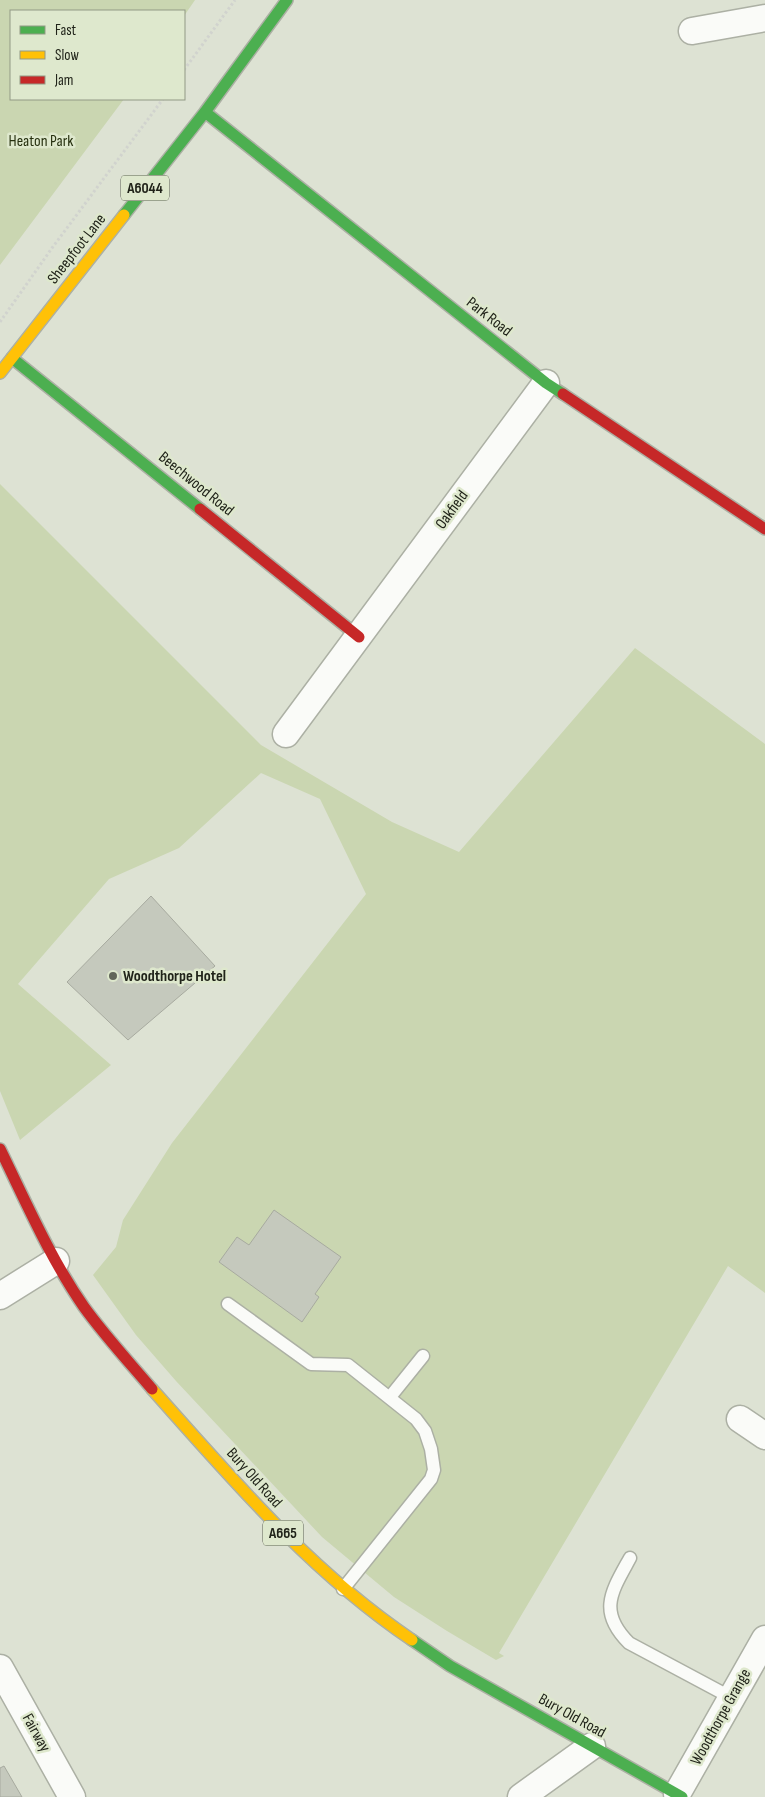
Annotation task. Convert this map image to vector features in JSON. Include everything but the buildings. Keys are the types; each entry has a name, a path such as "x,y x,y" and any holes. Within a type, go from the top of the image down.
{"main road":[{"name":"Sheepfoot Lane","path":"0,372 205,112 287,0"},
{"name":"Park Road","path":"205,112 546,383 765,529"},
{"name":"Beechwood Road","path":"12,358 359,637"},
{"name":"Bury Old Road","path":"0,1150 56,1261 84,1306 124,1357 246,1494 287,1537 343,1589 388,1624 450,1666 679,1796"}],"street":[{"path":"692,31 765,18"},
{"name":"Oakfield","path":"286,734 546,383"},
{"path":"0,1296 56,1261"},
{"path":"740,1419 765,1436"},
{"name":"Woodthorpe Grange","path":"679,1796 765,1639"},
{"name":"Fairway","path":"0,1668 72,1797"},
{"path":"521,1797 592,1746"}],"lane":[{"path":"228,1304 310,1364 348,1365 416,1419 425,1431 432,1449 434,1470 431,1479 343,1589"},
{"path":"390,1397 423,1356"},
{"path":"630,1558 612,1590 610,1607 612,1618 620,1634 629,1643 732,1698"}],"path":[{"path":"185,69 235,0"},
{"path":"0,322 52,248 162,100"}],"green space":[{"name":"Heaton Park","path":"0,0 195,0 185,15 185,10 10,10 10,100 123,100 0,265"},
{"path":"0,484 261,745 392,822 459,852 635,648 765,744 765,1293 728,1266 499,1653 504,1656 496,1660 394,1597 322,1537 176,1381 136,1335 93,1275 116,1247 123,1220 172,1143 366,894 320,799 261,773 179,848 109,879 18,984 111,1065 20,1140 0,1091"}],"traffic: fast":[{"path":"124,215 205,112 287,0"},
{"path":"205,112 546,383 563,394"},
{"path":"12,358 200,509"},
{"path":"412,1640 450,1666 682,1797"}],"traffic: slow":[{"path":"0,373 124,215"},
{"path":"152,1389 212,1457 306,1554 375,1613 412,1640"}],"traffic: jam":[{"path":"563,394 765,529"},
{"path":"200,509 359,637"},
{"path":"0,1149 39,1230 60,1269 84,1307 152,1389"}],"place":[{"name":"Woodthorpe Hotel","path":"113,976"}]}
